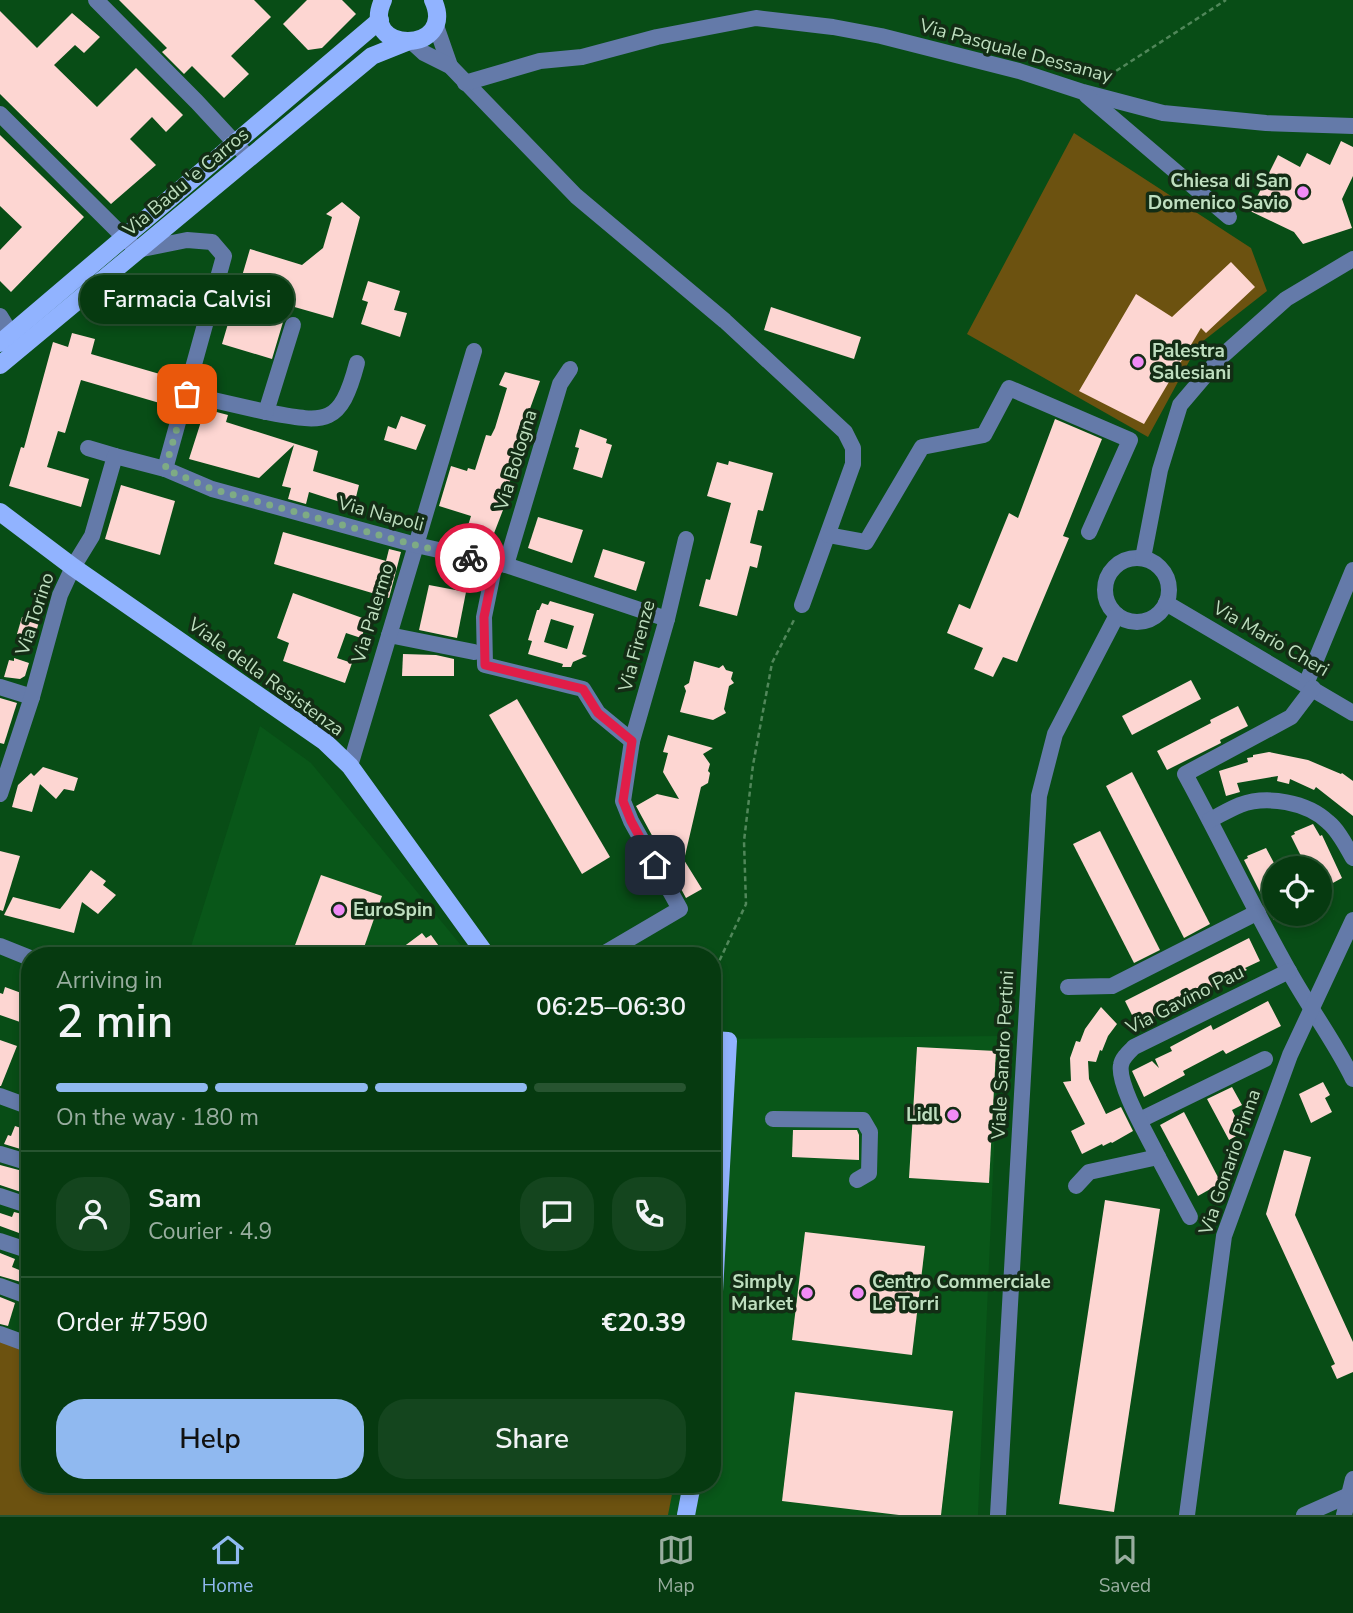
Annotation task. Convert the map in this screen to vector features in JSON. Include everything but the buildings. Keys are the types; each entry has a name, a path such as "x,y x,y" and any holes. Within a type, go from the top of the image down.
{"main road":[{"path":"363,0 381,11 390,36 409,42"},
{"name":"Via Badu 'e Carros","path":"5,339 248,158 372,56 422,39 436,9"},
{"name":"Via Badu 'e Carros","path":"0,365 381,11"},
{"name":"Viale della Resistenza","path":"0,512 73,567 324,741 350,766 481,947"},
{"path":"686,1515 690,1493"}],"street":[{"path":"96,0 248,158"},
{"path":"436,9 450,66"},
{"name":"Via Pasquale Dessanay","path":"465,83 540,61 582,57 657,37 756,18 881,36 1019,71 1083,92 1163,113 1353,126"},
{"path":"409,42 450,66 576,196 725,321 833,418 845,432 852,447 853,464 802,605"},
{"path":"1083,92 1229,217"},
{"path":"0,114 130,244 187,240 212,242 224,256 165,469"},
{"path":"1143,558 1160,470 1180,405 1220,358 1286,299 1353,259"},
{"path":"0,316 5,339"},
{"path":"267,412 293,325"},
{"name":"Via Palermo","path":"350,766 474,351"},
{"path":"187,394 267,412 323,418 337,411 349,393 357,363"},
{"name":"Via Bologna","path":"570,369 560,384 484,617 485,665 583,689 598,713 632,741"},
{"path":"828,535 866,542 922,447 984,435 1009,388 1130,440 1089,532"},
{"name":"Via Napoli","path":"88,448 165,469 212,489 415,545 500,564 667,619"},
{"name":"Via Torino","path":"2,782 32,697 60,595 92,536 114,456"},
{"name":"Via Firenze","path":"615,947 680,909 631,821 623,801 632,741 667,619 686,539"},
{"path":"1143,558 1156,564 1165,575 1169,589 1166,603 1156,616 1149,620 1132,622 1117,615 1107,601 1105,593 1108,576 1112,569 1126,559 1143,558"},
{"path":"1353,570 1310,686 1291,718 1185,774 1289,971 1341,1054 1353,1079"},
{"name":"Via Mario Cheri","path":"1166,603 1353,713"},
{"name":"Viale Sandro Pertini","path":"998,1515 1039,796 1055,734 1117,615"},
{"path":"389,635 474,652"},
{"path":"0,687 32,697"},
{"path":"1210,820 1242,804 1291,803 1328,821 1353,858"},
{"path":"1068,987 1112,986 1258,912"},
{"name":"Via Gonario Pinna","path":"1187,1515 1224,1236 1290,1055 1353,920"},
{"path":"0,946 21,954"},
{"name":"Via Gavino Pau","path":"1190,1217 1122,1083 1121,1065 1134,1047 1289,971"},
{"path":"1140,1120 1265,1059"},
{"path":"0,1096 21,1104"},
{"path":"773,1119 863,1120 870,1132 869,1173 857,1180"},
{"path":"0,1153 21,1160"},
{"path":"1076,1186 1089,1172 1158,1157"},
{"path":"0,1196 21,1203"},
{"path":"0,1241 21,1248"},
{"path":"0,1286 21,1294"},
{"path":"0,1334 21,1342"},
{"path":"1304,1515 1351,1487"},
{"path":"1344,1515 1351,1487"}],"path":[{"path":"1083,92 1226,0"},
{"path":"721,957 746,904 744,841 751,778 772,663 802,605"}],"shaded area":[{"path":"1074,133 1251,248 1267,291 1198,345 1148,437 967,334"},
{"path":"260,726 311,763 462,947 191,947"},
{"path":"999,1036 978,1515 668,1515 671,1493 721,1493 721,1039"},
{"path":"0,1342 21,1348 21,1493 672,1493 668,1515 0,1515"}],"way so far":[{"path":"187,394 165,469 212,489 470,558"}],"place":[{"name":"Chiesa di San Domenico Savio","path":"1303,192"},
{"name":"Palestra Salesiani","path":"1138,362"},
{"name":"Farmacia Calvisi","path":"187,394"},
{"name":"EuroSpin","path":"339,910"},
{"name":"Lidl","path":"953,1115"},
{"name":"Simply Market","path":"807,1293"},
{"name":"Centro Commerciale Le Torri","path":"858,1293"}],"route":[{"path":"470,558 495,563 484,617 485,665 583,689 598,713 632,741 623,801 655,865"}]}
